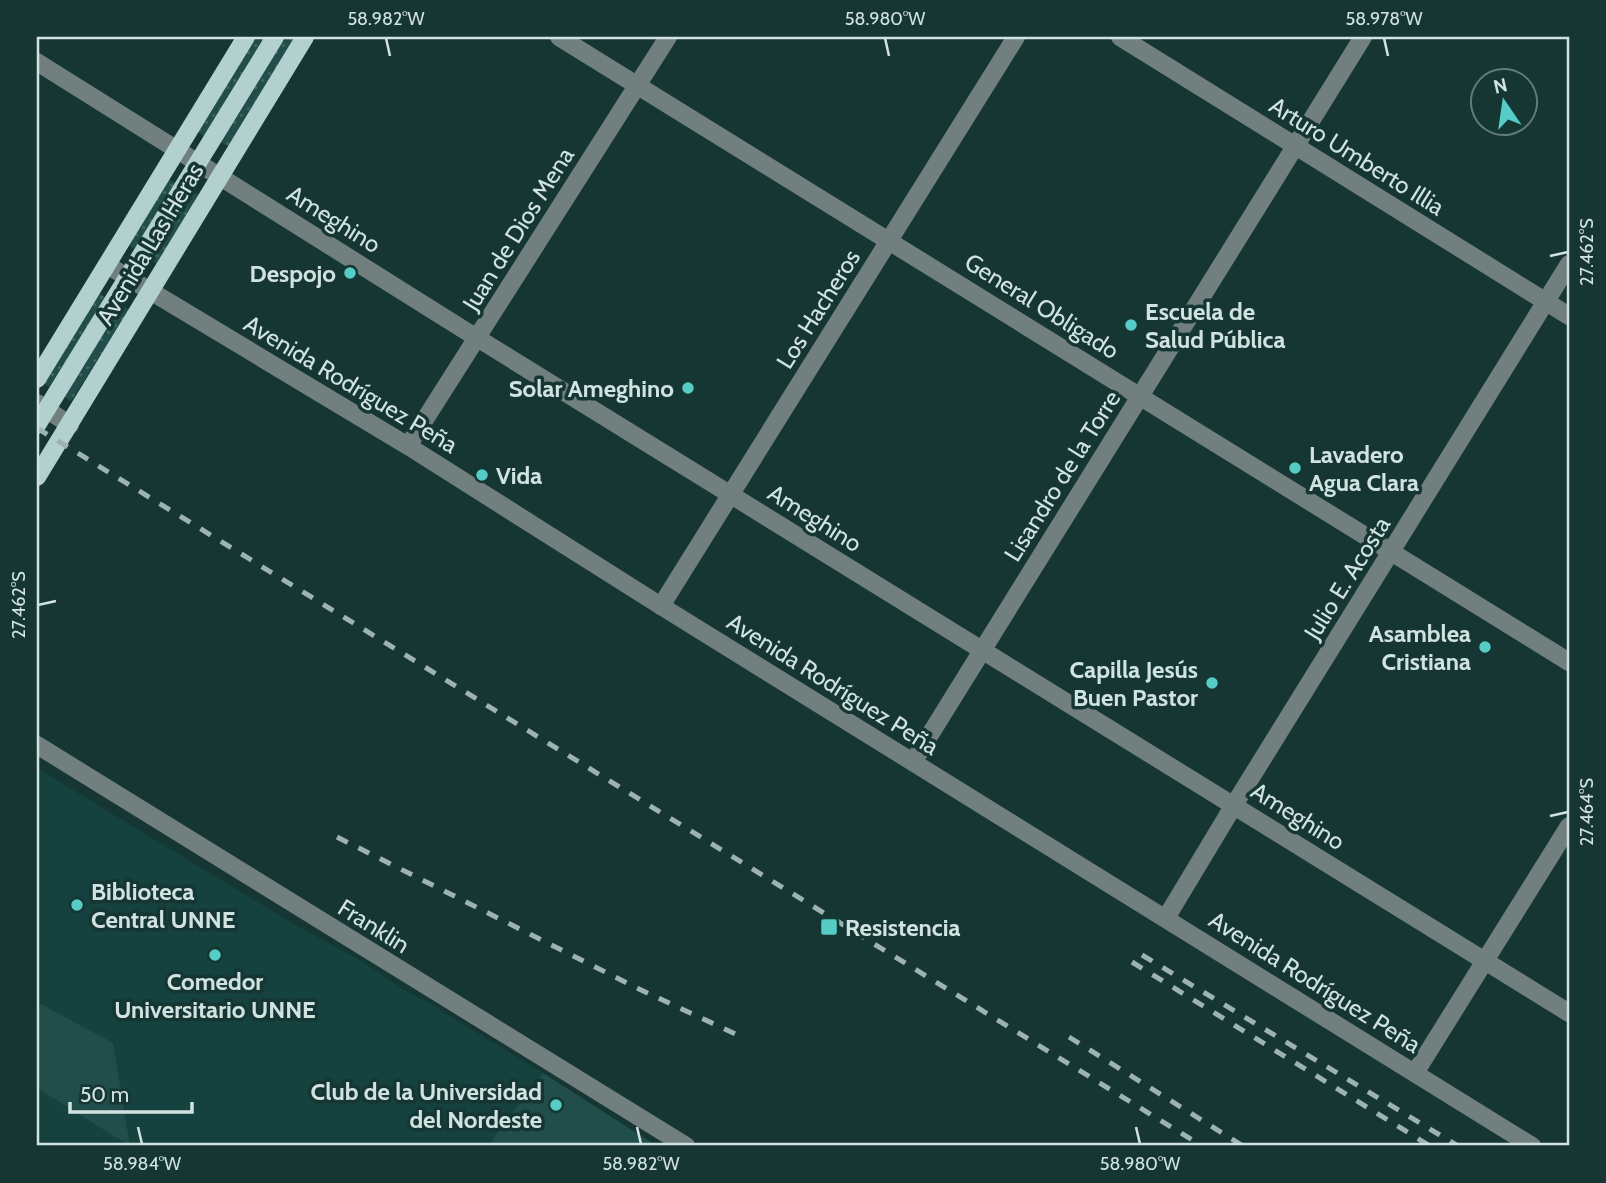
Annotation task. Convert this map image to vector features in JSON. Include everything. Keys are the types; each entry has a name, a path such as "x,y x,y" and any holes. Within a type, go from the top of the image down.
{"main road":[{"name":"Avenida Las Heras","path":"37,379 246,37"},
{"name":"Avenida Las Heras","path":"37,425 41,406 126,278 275,37"},
{"name":"Avenida Las Heras","path":"37,477 305,37"}],"street":[{"name":"General Obligado","path":"559,37 1569,662"},
{"name":"Juan de Dios Mena","path":"408,446 668,37"},
{"name":"Los Hacheros","path":"661,606 1016,37"},
{"name":"Arturo Umberto Illia","path":"1120,37 1569,316"},
{"name":"Lisandro de la Torre","path":"913,762 1363,37"},
{"name":"Ameghino","path":"37,62 1569,1013"},
{"name":"Julio E. Acosta","path":"1166,918 1569,264"},
{"name":"Avenida Rodríguez Peña","path":"107,265 408,446 1532,1146"},
{"path":"41,406 70,425"},
{"name":"Franklin","path":"37,745 686,1146"},
{"path":"1415,1073 1569,826"}],"shaded area":[{"path":"253,37 267,37 205,137 196,131"},
{"path":"282,37 295,37 228,146 217,140"},
{"path":"166,178 177,184 137,251 127,244"},
{"path":"189,190 199,195 159,265 151,260"},
{"path":"98,292 107,298 49,387 40,381"},
{"path":"120,304 129,310 71,401 62,395"},
{"path":"37,768 287,920 365,963 400,988 543,1073 490,1146 37,1146"},
{"path":"37,1002 113,1043 130,1146 37,1088"},
{"name":"Club de la Universidad del Nordeste","path":"543,1073 657,1146 490,1146"}],"railway":[{"path":"37,428 1202,1146"},
{"path":"337,837 639,989 744,1038"},
{"path":"1142,955 1458,1146"},
{"path":"1132,962 1430,1146"},
{"path":"1069,1037 1243,1146"}],"place":[{"name":"Despojo","path":"350,273"},
{"name":"Escuela de Salud Pública","path":"1131,325"},
{"name":"Solar Ameghino","path":"688,388"},
{"name":"Lavadero Agua Clara","path":"1295,468"},
{"name":"Vida","path":"482,475"},
{"name":"Asamblea Cristiana","path":"1485,647"},
{"name":"Capilla Jesús Buen Pastor","path":"1212,683"},
{"name":"Biblioteca Central UNNE","path":"77,905"},
{"name":"Resistencia","path":"829,927"},
{"name":"Comedor Universitario UNNE","path":"215,955"},
{"name":"Club de la Universidad del Nordeste","path":"556,1105"}]}
